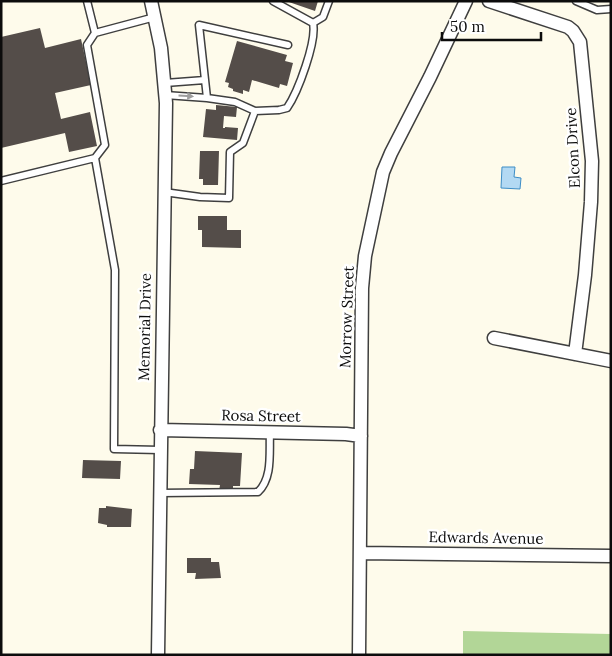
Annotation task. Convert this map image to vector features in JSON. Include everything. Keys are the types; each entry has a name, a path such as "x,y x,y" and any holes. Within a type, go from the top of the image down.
{"street":[{"name":"Memorial Drive","path":"151,1 161,48 165,89 158,655"},
{"name":"Morrow Street","path":"359,655 362,288 365,256 382,172 466,1"},
{"name":"Elcon Drive","path":"489,1 568,27 580,42 589,119 591,177 586,266 575,354"},
{"path":"494,338 611,361"},
{"name":"Rosa Street","path":"160,430 346,434 361,436"},
{"name":"Edwards Avenue","path":"360,553 611,556"}],"lane":[{"path":"87,1 95,33"},
{"path":"165,89 235,102 255,111 287,108 294,98 315,30 313,23 273,1"},
{"path":"313,23 323,16 329,1"},
{"path":"576,1 597,10 611,10"},
{"path":"1,181 95,158 105,145 87,46 95,33 155,17"},
{"path":"207,98 199,25 288,45"},
{"path":"165,89 205,80"},
{"path":"164,192 200,197 230,198 230,152 243,143 255,111"},
{"path":"95,158 115,270 114,449 160,450"},
{"path":"159,493 258,492 265,486 268,477 270,433"}],"green space":[{"path":"463,631 611,634 611,655 463,655"}],"water":[{"path":"502,167 515,167 514,177 521,178 520,189 501,188"}],"building":[{"path":"286,1 318,1 315,11"},
{"path":"40,28 45,48 81,39 91,85 55,93 61,119 90,112 97,146 69,152 65,133 1,148 1,37"},
{"path":"237,41 287,55 285,61 293,63 287,86 280,84 279,88 252,80 249,92 243,90 243,94 233,91 233,89 228,87 229,83 225,82"},
{"path":"216,105 237,107 236,117 224,116 223,128 238,128 237,140 203,137 206,109 216,110"},
{"path":"200,151 219,151 218,185 203,185 203,179 199,179"},
{"path":"198,216 227,216 227,230 241,230 241,248 202,247 202,230 198,230"},
{"path":"195,451 242,453 240,486 233,486 233,492 219,491 220,485 189,484 190,469 194,469"},
{"path":"83,460 121,461 120,479 82,478"},
{"path":"106,506 132,509 131,527 107,527 107,525 98,523 99,508 106,508"},
{"path":"187,558 211,558 211,562 219,562 221,578 195,579 196,573 187,573"}]}
